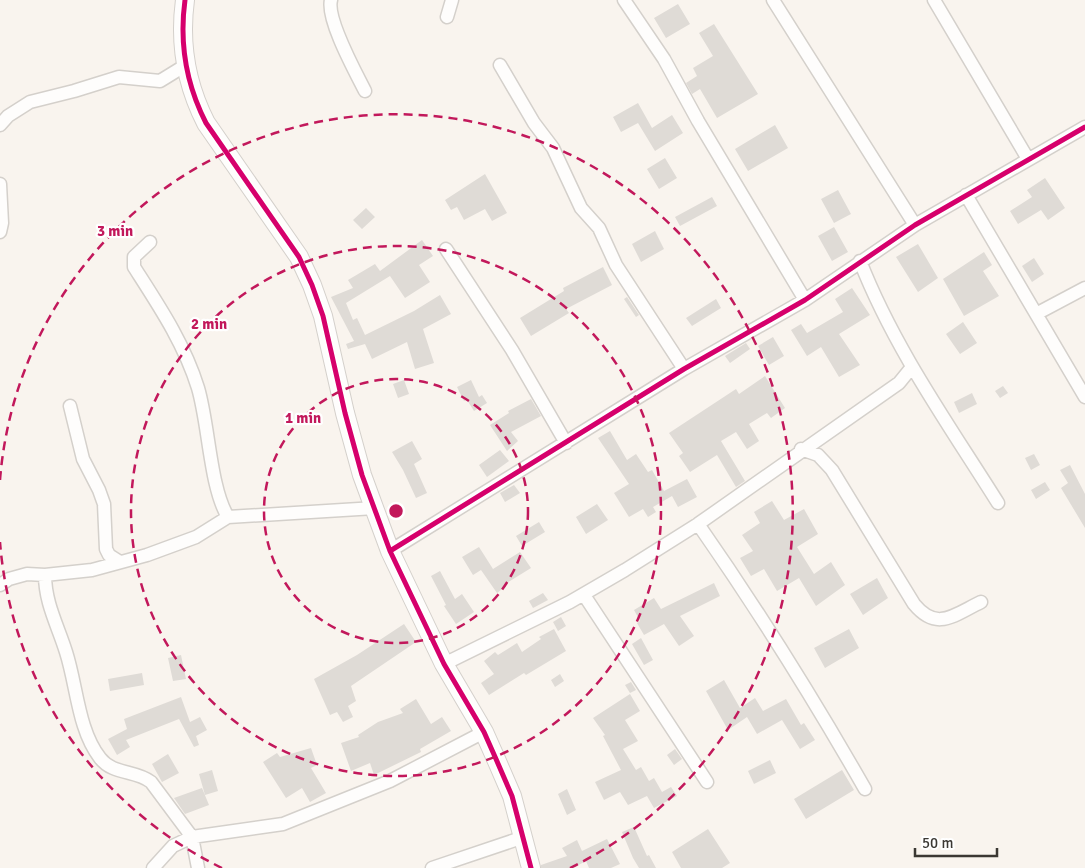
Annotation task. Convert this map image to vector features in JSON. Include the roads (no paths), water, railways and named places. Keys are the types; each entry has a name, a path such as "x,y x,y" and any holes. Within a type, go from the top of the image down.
{"street":[{"path":"185,0 182,47 196,102 206,124 299,257 312,285 323,316 345,413 362,475 390,551 444,664 484,732 512,796 531,868"},
{"path":"331,0 330,12 345,52 365,92"},
{"path":"447,17 452,0"},
{"path":"624,0 664,58 698,121 805,300"},
{"path":"773,0 915,225"},
{"path":"934,0 1028,158"},
{"path":"0,125 8,116 30,102 74,92 119,77 160,81 186,65"},
{"path":"500,65 534,123 553,148 581,208 599,228 616,265 684,369"},
{"path":"390,551 684,369 805,300 915,225 1028,158 1085,127"},
{"path":"0,184 2,223 0,232"},
{"path":"966,195 1085,397"},
{"path":"150,242 134,257 134,267 179,337 186,354 206,424 221,504 228,517"},
{"path":"446,249 471,284 566,442"},
{"path":"860,261 868,281 912,367 998,503"},
{"path":"1036,314 1085,288"},
{"path":"444,664 584,595 698,524 801,449 899,383 912,367"},
{"path":"70,406 83,459 104,504 106,548 109,555 120,562"},
{"path":"816,439 818,455 842,486 914,604 924,616 934,620 949,617 981,602"},
{"path":"801,449 818,455"},
{"path":"0,585 9,579 27,574 45,575 92,570 147,555 196,537 228,517 375,508"},
{"path":"698,524 759,612 814,700 865,789"},
{"path":"45,575 47,597 67,653 81,714 96,751 101,759 113,769 145,778 151,782 192,837 198,868"},
{"path":"584,595 707,782"},
{"path":"153,868 173,846 192,837 283,824 390,782 484,732"},
{"path":"432,868 524,837"}]}
